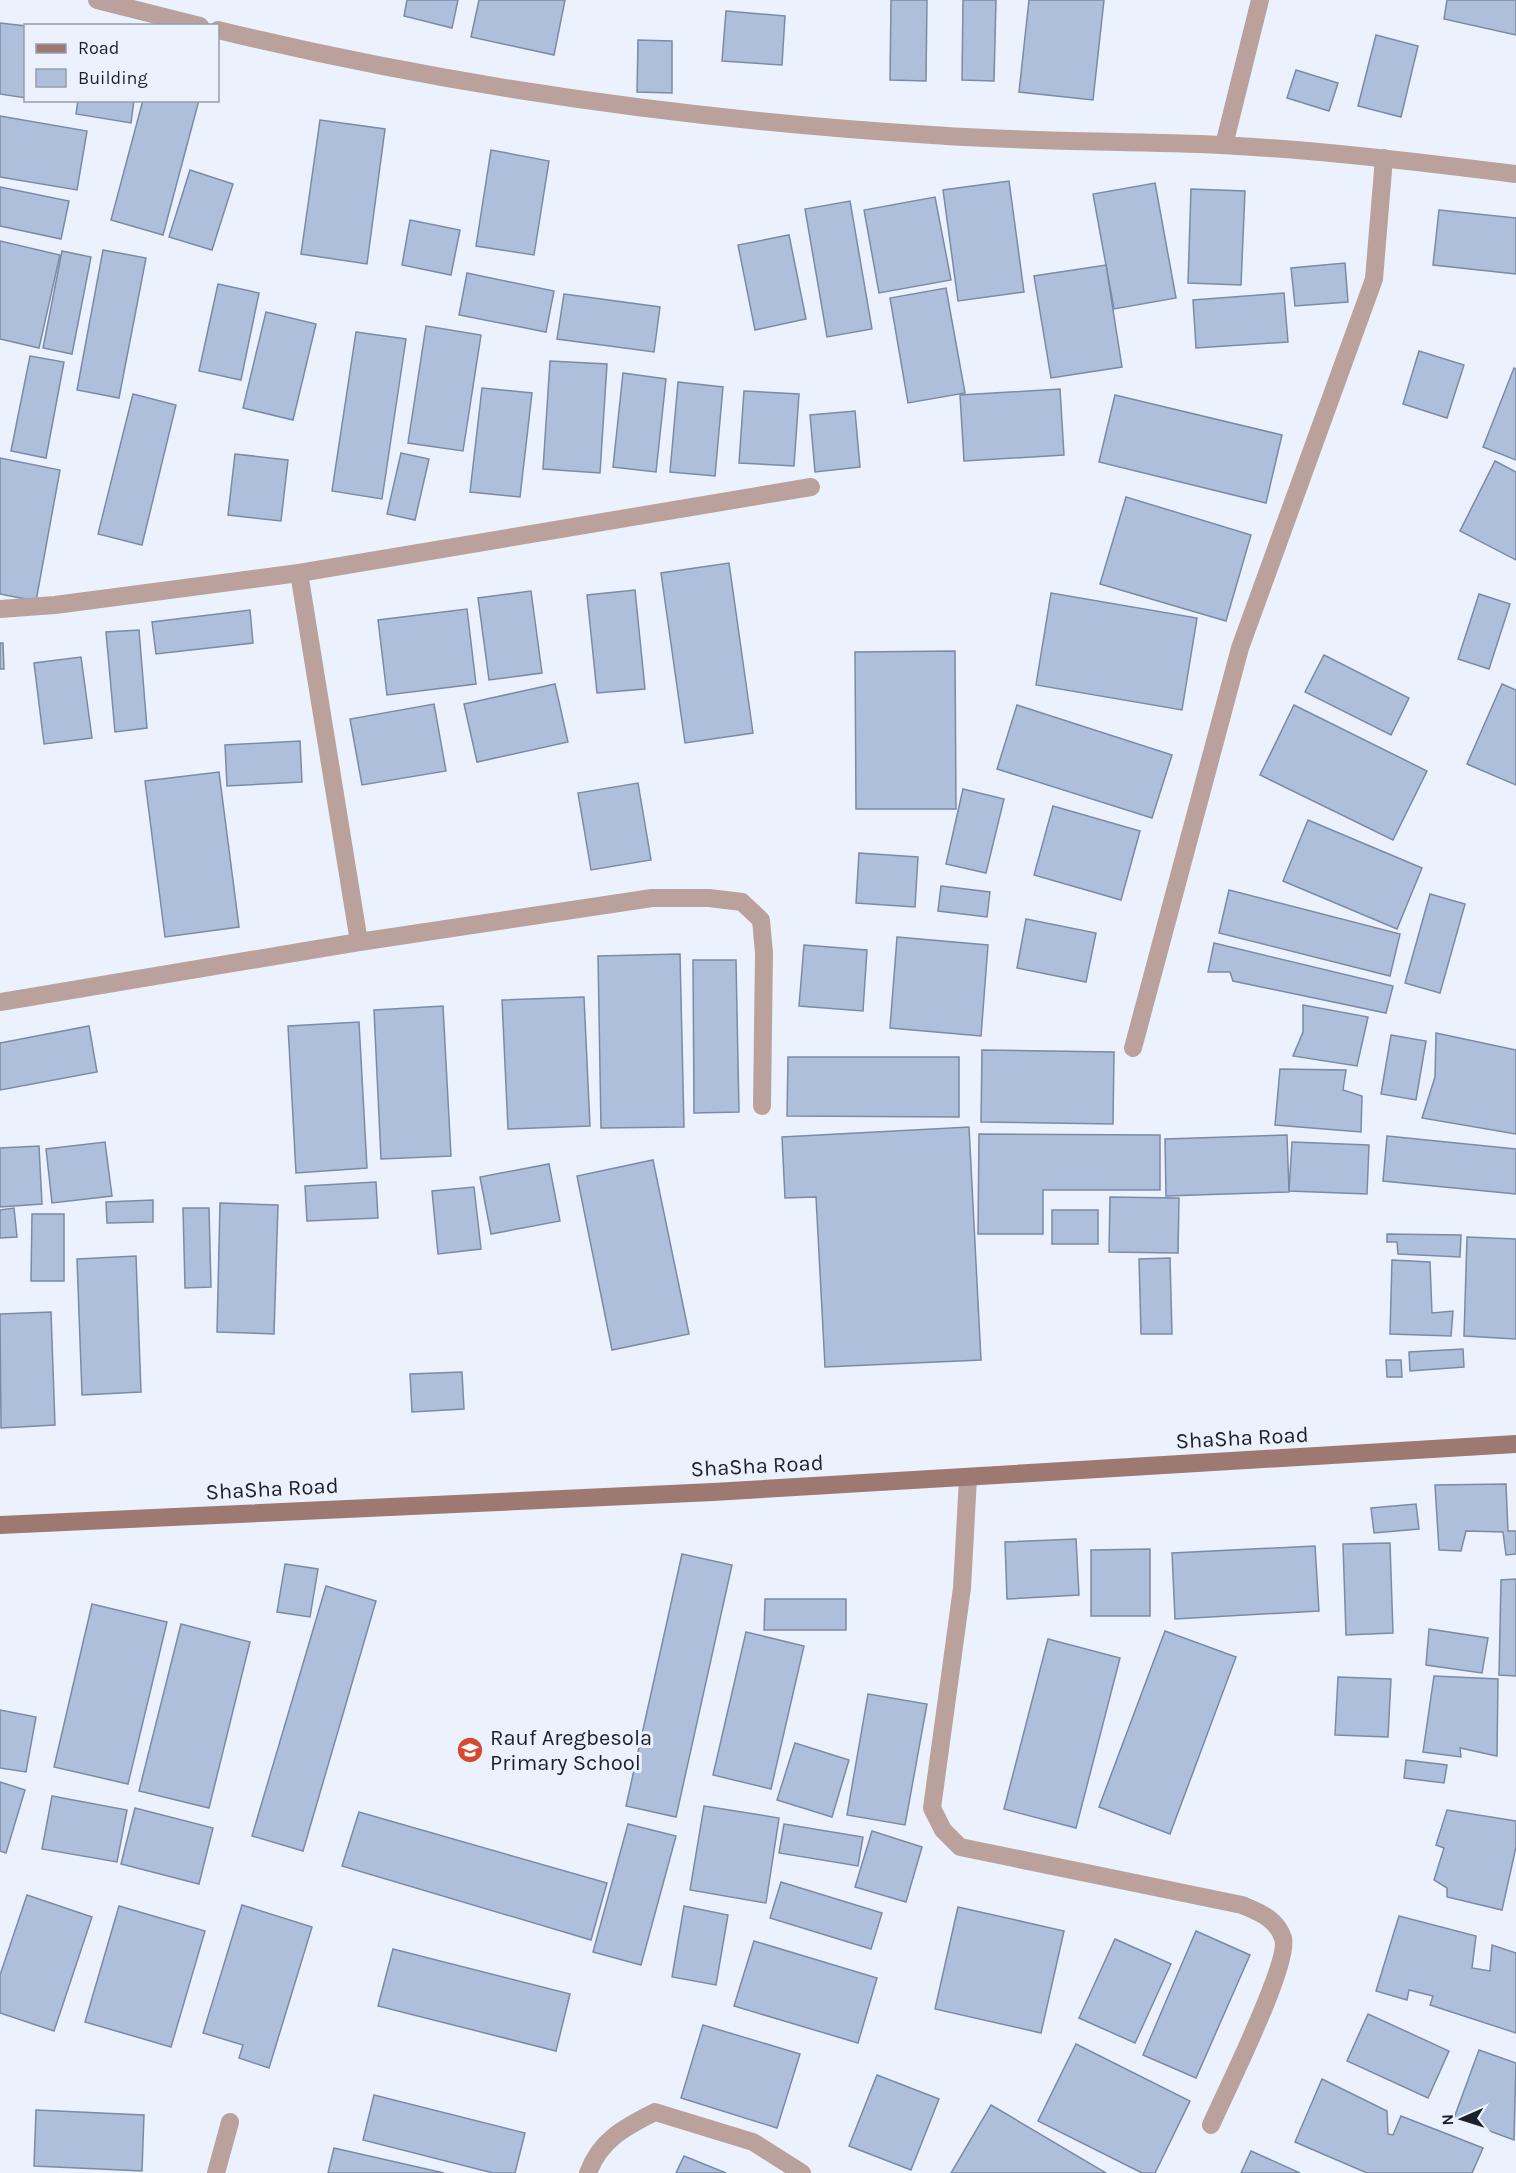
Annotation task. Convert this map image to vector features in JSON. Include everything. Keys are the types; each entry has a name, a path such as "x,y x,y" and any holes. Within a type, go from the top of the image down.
{"street":[{"path":"97,0 192,24"},
{"path":"1224,146 1260,0"},
{"path":"219,30 271,43 460,79 690,115 933,135 1224,146 1384,158 1516,174"},
{"path":"1133,1048 1240,648 1374,279 1384,158"},
{"path":"0,609 55,605 299,573 811,487"},
{"path":"299,573 359,942"},
{"path":"0,1002 359,942 652,898 709,898 742,902 761,920 764,953 762,1106"},
{"name":"ShaSha Road","path":"0,1525 968,1478 1516,1444"},
{"path":"968,1478 962,1588 932,1808 943,1830 960,1847 1242,1905 1272,1918 1284,1940 1280,1969 1211,2126"},
{"path":"588,2173 593,2157 617,2131 655,2112 753,2142 802,2173"},
{"path":"216,2173 230,2122"}],"building":[{"path":"407,0 458,0 452,28 404,16"},
{"path":"479,0 565,0 554,55 471,37"},
{"path":"891,0 927,0 926,81 890,80"},
{"path":"963,0 996,0 994,81 962,80"},
{"path":"1029,0 1104,0 1093,100 1019,92"},
{"path":"1447,0 1516,0 1516,35 1444,19"},
{"path":"726,11 785,16 782,65 722,61"},
{"path":"0,23 24,26 24,98 0,94"},
{"path":"1376,35 1418,46 1401,117 1358,106"},
{"path":"638,40 672,41 672,93 637,92"},
{"path":"1296,70 1338,83 1329,111 1287,98"},
{"path":"78,102 134,102 131,123 76,114"},
{"path":"142,102 198,102 163,235 111,220"},
{"path":"0,116 87,131 77,190 0,177"},
{"path":"320,120 385,129 367,264 301,254"},
{"path":"491,150 549,161 534,255 476,246"},
{"path":"190,170 233,184 212,250 169,237"},
{"path":"1009,181 1024,292 958,301 943,190"},
{"path":"1155,183 1176,298 1114,309 1093,194"},
{"path":"0,187 69,201 61,239 0,226"},
{"path":"1191,189 1245,191 1241,285 1188,283"},
{"path":"935,197 951,280 879,293 864,210"},
{"path":"850,201 872,329 827,337 805,209"},
{"path":"1439,210 1516,218 1516,274 1433,265"},
{"path":"410,220 460,230 451,275 402,265"},
{"path":"789,235 806,319 755,330 738,245"},
{"path":"0,241 60,255 39,348 0,339"},
{"path":"103,250 146,258 119,398 77,390"},
{"path":"62,251 91,257 72,354 43,348"},
{"path":"1345,263 1348,302 1295,306 1291,268"},
{"path":"1106,265 1122,367 1051,378 1034,276"},
{"path":"467,273 554,291 546,332 459,315"},
{"path":"218,284 259,293 241,380 199,371"},
{"path":"946,288 965,393 908,403 890,298"},
{"path":"1284,293 1288,342 1196,348 1193,300"},
{"path":"564,294 660,307 654,352 557,339"},
{"path":"266,312 316,324 293,420 243,408"},
{"path":"426,326 481,335 463,451 408,443"},
{"path":"356,332 406,339 382,499 332,491"},
{"path":"1419,351 1464,365 1447,418 1403,404"},
{"path":"30,356 64,362 46,458 11,451"},
{"path":"550,361 607,364 600,473 543,469"},
{"path":"1514,368 1516,369 1516,460 1483,447"},
{"path":"623,373 666,379 656,472 613,467"},
{"path":"678,382 723,387 715,476 670,472"},
{"path":"482,388 532,393 520,497 470,492"},
{"path":"1060,389 1064,455 964,461 960,395"},
{"path":"744,391 799,394 794,466 739,463"},
{"path":"133,394 176,405 142,545 98,534"},
{"path":"1115,395 1282,435 1266,503 1099,462"},
{"path":"855,411 860,467 815,472 810,415"},
{"path":"401,453 429,459 415,520 387,514"},
{"path":"235,454 288,460 281,521 228,515"},
{"path":"0,458 60,470 36,601 0,594"},
{"path":"1495,461 1516,472 1516,560 1460,531"},
{"path":"1126,497 1251,535 1226,621 1100,584"},
{"path":"729,563 753,733 685,743 661,573"},
{"path":"635,590 645,689 597,693 587,595"},
{"path":"531,591 542,673 489,680 478,598"},
{"path":"1051,593 1197,618 1182,710 1036,685"},
{"path":"1479,594 1510,604 1489,669 1458,659"},
{"path":"467,609 476,684 387,695 378,620"},
{"path":"250,610 253,643 156,654 152,622"},
{"path":"139,630 147,728 115,732 106,632"},
{"path":"0,643 3,643 4,669 0,669"},
{"path":"955,651 956,809 856,809 855,652"},
{"path":"1324,655 1409,698 1391,735 1305,692"},
{"path":"81,657 92,738 44,744 34,663"},
{"path":"555,684 568,742 477,762 464,704"},
{"path":"1502,684 1516,690 1516,785 1467,764"},
{"path":"434,704 446,771 362,785 350,719"},
{"path":"1017,705 1172,755 1152,818 997,769"},
{"path":"1294,705 1427,771 1393,840 1260,775"},
{"path":"300,741 302,782 227,786 225,745"},
{"path":"219,772 239,927 165,937 145,781"},
{"path":"638,783 651,860 591,870 578,793"},
{"path":"963,789 1004,799 986,873 946,864"},
{"path":"1053,806 1140,831 1121,900 1034,875"},
{"path":"1308,820 1422,868 1397,929 1283,881"},
{"path":"859,853 918,857 915,907 856,903"},
{"path":"941,886 990,892 987,917 938,911"},
{"path":"1229,890 1400,934 1390,976 1219,933"},
{"path":"1430,894 1465,904 1440,993 1405,983"},
{"path":"1026,919 1096,933 1086,982 1017,968"},
{"path":"897,937 988,945 981,1036 890,1028"},
{"path":"1214,943 1393,986 1386,1013 1233,981 1230,972 1208,972"},
{"path":"804,945 867,950 863,1011 799,1006"},
{"path":"680,954 684,1127 601,1128 598,956"},
{"path":"693,960 736,960 739,1112 694,1113"},
{"path":"584,997 590,1126 508,1129 502,1000"},
{"path":"1303,1005 1368,1017 1357,1066 1293,1056 1303,1032"},
{"path":"443,1006 451,1156 381,1159 374,1010"},
{"path":"359,1022 367,1168 296,1173 288,1026"},
{"path":"89,1026 97,1072 0,1090 0,1043"},
{"path":"1436,1033 1516,1050 1516,1134 1422,1118 1435,1077"},
{"path":"1391,1035 1426,1041 1416,1100 1381,1094"},
{"path":"982,1050 1114,1052 1113,1124 981,1122"},
{"path":"788,1057 959,1057 959,1117 787,1116"},
{"path":"1280,1069 1346,1070 1343,1090 1362,1096 1361,1132 1275,1125"},
{"path":"969,1127 981,1360 825,1367 816,1197 785,1198 782,1137"},
{"path":"979,1134 1160,1135 1160,1190 1043,1190 1043,1234 978,1234"},
{"path":"1287,1135 1289,1192 1166,1196 1165,1139"},
{"path":"1387,1136 1516,1149 1516,1194 1383,1181"},
{"path":"105,1142 112,1196 52,1203 46,1149"},
{"path":"1292,1142 1369,1145 1367,1194 1289,1191"},
{"path":"39,1146 42,1204 0,1207 0,1148"},
{"path":"653,1160 689,1334 612,1350 577,1176"},
{"path":"549,1164 560,1221 491,1234 480,1177"},
{"path":"376,1182 378,1218 307,1221 305,1186"},
{"path":"474,1187 481,1249 438,1254 432,1191"},
{"path":"1110,1197 1179,1198 1178,1253 1109,1252"},
{"path":"153,1200 153,1222 107,1223 106,1202"},
{"path":"220,1203 278,1205 274,1334 217,1332"},
{"path":"14,1208 17,1237 0,1238 0,1210"},
{"path":"183,1208 209,1208 211,1287 185,1288"},
{"path":"1052,1210 1098,1210 1098,1244 1052,1244"},
{"path":"32,1214 64,1214 64,1281 31,1281"},
{"path":"1387,1234 1461,1235 1460,1257 1398,1254 1397,1242 1387,1242"},
{"path":"1467,1237 1516,1239 1516,1339 1464,1336"},
{"path":"136,1256 141,1392 82,1395 77,1259"},
{"path":"1170,1258 1172,1334 1141,1334 1139,1259"},
{"path":"1392,1260 1430,1262 1432,1313 1453,1311 1451,1336 1390,1334"},
{"path":"51,1312 55,1425 1,1428 0,1314"},
{"path":"1463,1349 1464,1367 1410,1371 1409,1352"},
{"path":"1386,1360 1401,1360 1402,1377 1387,1377"},
{"path":"462,1372 464,1409 412,1412 410,1374"},
{"path":"1506,1484 1508,1531 1516,1531 1516,1554 1506,1555 1503,1532 1466,1531 1461,1551 1439,1550 1435,1485"},
{"path":"1416,1504 1419,1529 1374,1533 1371,1508"},
{"path":"1076,1539 1079,1595 1007,1599 1005,1542"},
{"path":"1390,1543 1393,1633 1346,1635 1343,1544"},
{"path":"1315,1546 1319,1611 1175,1619 1172,1553"},
{"path":"1150,1549 1150,1616 1091,1616 1091,1550"},
{"path":"682,1554 732,1565 676,1817 626,1806"},
{"path":"285,1564 318,1569 310,1617 277,1612"},
{"path":"1516,1579 1516,1676 1499,1675 1501,1580"},
{"path":"326,1586 376,1601 303,1851 252,1836"},
{"path":"765,1599 846,1599 846,1630 764,1630"},
{"path":"92,1604 167,1622 128,1784 54,1767"},
{"path":"181,1624 250,1642 209,1808 139,1791"},
{"path":"1429,1629 1488,1638 1482,1673 1426,1665"},
{"path":"1165,1631 1236,1657 1170,1834 1099,1807"},
{"path":"746,1632 804,1646 771,1789 713,1775"},
{"path":"1048,1639 1120,1658 1076,1828 1004,1809"},
{"path":"1434,1676 1498,1679 1497,1756 1460,1748 1461,1757 1423,1752"},
{"path":"1338,1677 1391,1679 1388,1737 1335,1735"},
{"path":"868,1694 927,1704 905,1825 847,1815"},
{"path":"0,1710 36,1717 26,1772 0,1768"},
{"path":"795,1743 849,1760 832,1817 777,1800"},
{"path":"1406,1760 1447,1765 1444,1783 1404,1778"},
{"path":"0,1782 25,1790 6,1853 0,1851"},
{"path":"52,1796 127,1810 117,1862 42,1849"},
{"path":"704,1806 779,1818 766,1903 690,1890"},
{"path":"135,1808 213,1828 199,1884 121,1864"},
{"path":"1447,1810 1516,1821 1516,1847 1502,1910 1447,1897 1447,1888 1434,1880 1444,1848 1436,1845"},
{"path":"359,1812 607,1883 591,1940 342,1866"},
{"path":"628,1824 676,1836 641,1965 593,1952"},
{"path":"784,1824 863,1837 858,1866 779,1853"},
{"path":"872,1831 922,1847 906,1902 855,1887"},
{"path":"781,1882 882,1913 871,1949 770,1918"},
{"path":"27,1895 92,1917 54,2031 0,2013 0,1975"},
{"path":"242,1905 312,1927 269,2068 239,2058 243,2045 203,2033"},
{"path":"119,1906 205,1931 171,2047 85,2022"},
{"path":"684,1906 728,1915 716,1985 672,1977"},
{"path":"958,1907 1064,1931 1041,2033 935,2009"},
{"path":"1399,1916 1476,1936 1472,1968 1490,1971 1492,1945 1516,1953 1516,2033 1430,2005 1433,1996 1409,1990 1407,2000 1376,1991"},
{"path":"1196,1931 1250,1955 1196,2078 1143,2055"},
{"path":"1115,1939 1171,1964 1135,2043 1079,2018"},
{"path":"754,1941 877,1978 858,2043 734,2006"},
{"path":"393,1949 570,1994 556,2051 378,2006"},
{"path":"1368,2014 1449,2051 1428,2098 1347,2061"},
{"path":"703,2025 800,2054 777,2128 681,2098"},
{"path":"1076,2044 1190,2101 1155,2173 1142,2173 1038,2121"},
{"path":"1479,2050 1516,2063 1514,2140 1454,2118"},
{"path":"877,2075 939,2099 911,2170 849,2146"},
{"path":"1322,2079 1387,2111 1388,2134 1393,2135 1401,2116 1483,2148 1472,2173 1367,2173 1295,2142"},
{"path":"374,2095 525,2133 515,2173 493,2173 363,2140"},
{"path":"991,2105 1106,2173 951,2173"},
{"path":"36,2110 144,2115 142,2171 34,2166"},
{"path":"334,2148 444,2173 328,2173"},
{"path":"1251,2151 1300,2173 1241,2173"},
{"path":"684,2156 726,2173 676,2173"}],"place":[{"name":"Rauf Aregbesola Primary School","path":"470,1750"}]}
